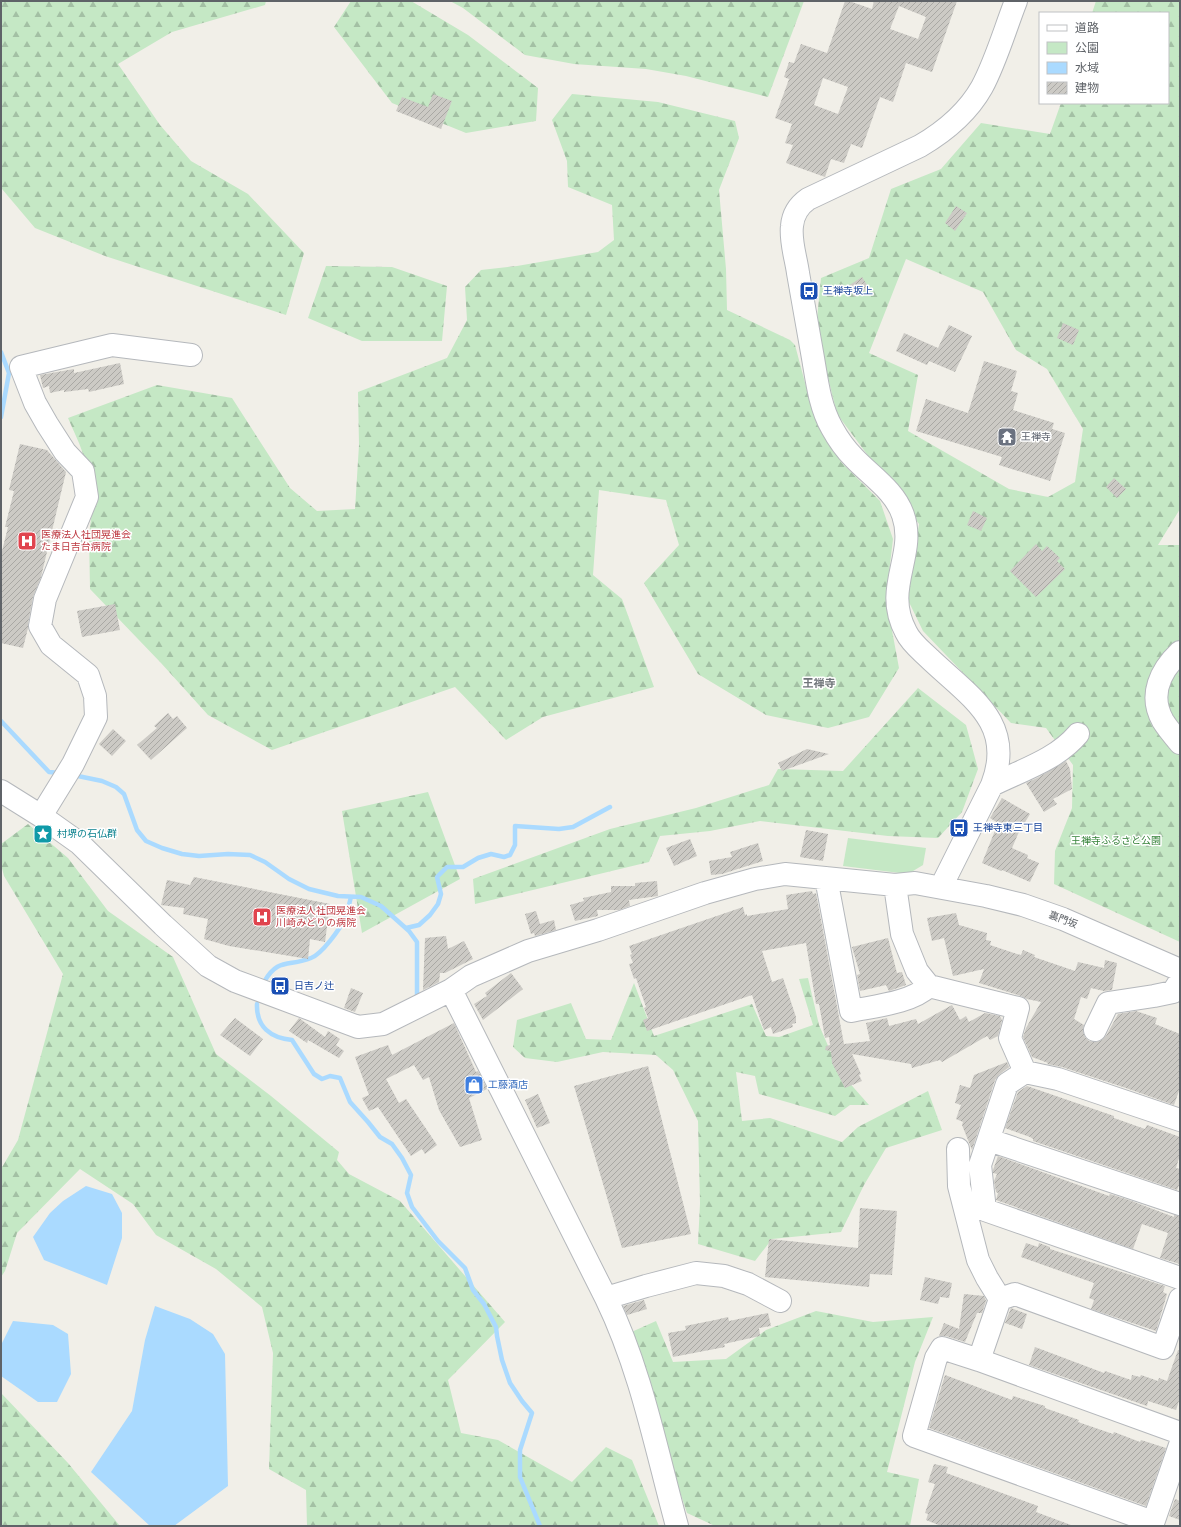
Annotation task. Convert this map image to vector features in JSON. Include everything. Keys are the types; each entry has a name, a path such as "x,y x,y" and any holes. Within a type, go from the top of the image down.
{"street":[{"path":"941,888 992,785 998,770 1000,757 999,744 994,728 987,715 917,646 906,633 899,617 896,599 898,581 908,532 903,515 896,500 852,457 831,428 818,390 791,228 796,211 808,199 920,146 933,139 956,120 975,99 982,88 989,74 1016,1"},
{"path":"41,816 73,764 96,718 95,696 88,675 51,645 40,626 45,599 87,497 83,471 65,452 47,424 35,403 21,367 112,345 191,355"},
{"path":"1180,652 1168,663 1159,680 1155,701 1162,720 1180,743"},
{"path":"992,785 1044,762 1070,743 1078,734"},
{"name":"裏門坂","path":"1,791 41,816 79,843 208,966 235,980 358,1027 383,1024 451,990 471,976 528,951 598,930 705,893 755,879 785,874 895,885 914,883 986,896 1023,905 1063,920 1180,970"},
{"path":"826,878 851,1011 896,1002 921,994 929,986"},
{"path":"895,885 902,934 917,971 929,986 1018,1008 1010,1038 1025,1072"},
{"path":"1095,1030 1108,1003 1173,992 1180,981"},
{"path":"451,990 606,1298 624,1339 635,1371 676,1526"},
{"path":"1180,1120 1058,1079 1025,1072 1006,1084 980,1166 985,1210 1180,1278"},
{"path":"989,1140 1180,1204"},
{"path":"958,1148 959,1186 978,1260 1000,1299"},
{"path":"606,1298 646,1286 696,1274 724,1276 748,1284 780,1302"},
{"path":"1000,1299 1015,1294 1163,1348 1180,1299"},
{"path":"979,1360 1000,1299"},
{"path":"1180,1433 942,1348 936,1358 914,1436 1153,1524 1174,1479 1180,1445"}],"green space":[{"path":"1,1 266,1 265,5 172,32 118,64 160,125 191,161 248,194 304,253 286,315 105,256 35,228 1,186"},
{"path":"351,1 411,1 468,35 538,88 536,121 466,133 392,103 334,27"},
{"path":"450,1 804,1 768,97 686,76 646,69 574,64 525,55 463,8"},
{"name":"王禅寺ふるさと公園","path":"1096,1 1180,1 1180,509 1158,545 1180,545 1180,942 1054,884 1055,851 1072,808 1073,765 1046,728 1011,723 923,631 907,598 919,524 837,414 816,329 821,278 869,258 891,189 941,169 981,123 1050,134 1061,104 1169,104 1169,12 1092,12","holes":["906,259 983,292 1016,350 1047,369 1083,429 1075,482 1048,497 1009,489 908,431 918,375 869,353"]},
{"path":"572,94 658,102 735,121 739,138 719,190 726,269 727,310 790,340 795,345 812,409 841,462 880,501 893,539 886,598 899,668 869,717 828,728 766,715 698,674 644,583 679,545 666,500 599,490 593,575 622,599 654,687 543,717 506,740 455,687 272,750 208,715 161,663 90,589 89,536 95,486 68,418 157,385 232,398 290,488 317,511 355,509 359,445 358,392 447,358 467,320 465,287 481,270 517,266 598,252 614,240 612,205 568,187 567,161 552,120"},
{"path":"326,266 392,267 447,286 442,341 362,341 308,318"},
{"path":"918,688 966,725 978,769 962,812 938,838 888,836 760,821 710,831 660,836 649,862 475,904 473,879 610,829 696,808 769,785 778,769 843,771"},
{"path":"428,792 460,879 362,933 342,811"},
{"path":"28,824 68,858 108,911 173,957 216,1054 271,1096 339,1152 337,1160 349,1174 400,1201 505,1322 448,1380 461,1433 498,1440 572,1482 606,1447 632,1460 659,1526 307,1526 306,1490 269,1469 273,1353 262,1307 216,1269 156,1235 133,1204 80,1169 17,1233 5,1271 1,1277 1,1169 18,1140 63,974 4,876 1,864 1,844"},
{"path":"848,838 926,848 923,865 908,874 843,866"},
{"path":"808,978 819,1025 839,1071 869,1105 850,1105 835,1116 759,1094 755,1076 736,1072 742,1121 770,1118 842,1142 858,1127 928,1091 942,1130 886,1148 864,1185 841,1232 772,1239 755,1261 698,1244 700,1203 698,1121 673,1070 656,1055 603,1052 557,1062 525,1058 513,1047 517,1020 571,1003 586,1039 611,1040 634,983 654,1036 752,1004 766,1036 779,1037 813,1025 799,979"},
{"path":"816,1311 873,1322 933,1317 915,1362 887,1472 919,1479 910,1526 715,1526 687,1513 627,1334 656,1321 673,1362 726,1359 766,1330"},
{"path":"1,1393 68,1463 120,1526 1,1526"}],"water":[{"path":"86,1186 112,1194 122,1213 122,1238 107,1285 44,1260 33,1237 50,1213 63,1201"},
{"path":"155,1306 190,1319 213,1334 225,1354 228,1486 174,1526 150,1526 91,1472 132,1411 145,1340"},
{"path":"13,1321 53,1325 68,1334 71,1374 57,1402 38,1402 1,1376 1,1345"}],"building":[{"path":"845,1 872,9 874,1 957,1 932,72 906,63 893,102 880,97 862,148 851,144 844,163 831,159 825,177 786,163 793,145 785,143 792,124 775,118 789,79 784,77 789,62 794,63 801,44 827,53","holes":["899,6 926,17 918,39 890,29","823,78 848,87 838,114 814,105"]},
{"path":"433,94 452,101 441,129 396,111 402,97 428,107"},
{"path":"956,206 967,213 955,231 945,223"},
{"path":"862,277 869,288 854,297 848,286"},
{"path":"1063,323 1079,330 1073,345 1057,338"},
{"path":"949,325 972,336 955,372 929,361 927,365 896,351 904,333 938,348"},
{"path":"984,361 1017,371 1011,391 1018,393 1013,410 1054,423 1052,429 1065,433 1050,481 999,465 1002,457 916,431 926,399 968,413"},
{"path":"120,363 124,384 89,392 88,389 64,392 64,390 50,393 49,386 43,388 40,375 74,369 74,373"},
{"name":"医療法人社団晃進会 たま日吉台病院","path":"20,444 47,450 66,472 41,577 33,597 23,648 1,643 1,555 8,527 5,527 14,491 9,490"},
{"path":"1114,478 1126,489 1117,498 1106,487"},
{"path":"973,511 987,518 981,531 967,525"},
{"path":"1036,544 1042,551 1047,546 1060,558 1057,561 1065,569 1036,597 1010,571"},
{"path":"115,604 120,630 82,637 77,611"},
{"path":"168,713 173,719 177,716 187,728 151,760 137,745 157,728 154,726"},
{"path":"113,729 126,741 112,756 99,744"},
{"path":"807,749 829,754 782,771 778,763"},
{"path":"1066,761 1070,769 1072,789 1053,799 1057,804 1044,812 1026,783"},
{"path":"1002,798 1030,814 1018,834 1012,848 1028,855 1027,858 1039,863 1030,882 982,863 998,823 990,818"},
{"path":"806,830 828,834 823,861 800,857"},
{"path":"690,839 697,856 674,866 666,848"},
{"path":"758,843 763,861 722,874 711,875 709,861 732,857 730,852"},
{"name":"医療法人社団晃進会 川崎みどりの病院","path":"194,877 330,904 325,942 310,939 308,959 229,946 204,939 208,919 183,914 184,908 161,905 167,880 190,885"},
{"path":"657,881 658,896 629,900 630,906 619,910 597,910 598,916 575,921 570,905 584,901 583,898 611,892 611,886 635,886 635,883"},
{"path":"812,891 813,894 816,893 844,1044 870,1041 866,1023 887,1018 889,1026 916,1019 918,1024 952,1005 960,1020 966,1016 969,1022 985,1013 1000,1016 1002,1020 998,1036 990,1040 987,1036 942,1062 940,1060 912,1068 911,1064 852,1054 861,1074 859,1075 862,1081 845,1088 832,1063 831,1051 825,1050 826,1046 830,1045 829,1037 825,1038 819,1004 816,1004 806,943 762,951 772,982 783,978 796,1017 796,1023 792,1024 793,1027 773,1034 771,1027 764,1030 752,995 647,1031 643,1020 648,1018 644,1008 646,1007 636,978 634,979 629,964 633,963 629,946 743,907 745,915 747,914 747,916 788,909 786,895"},
{"path":"536,911 540,924 554,920 556,930 535,936 534,933 531,934 525,914"},
{"path":"956,913 959,925 987,933 986,940 991,941 990,945 1017,954 1021,955 1023,950 1035,955 1034,957 1075,971 1078,962 1104,968 1105,960 1117,963 1112,990 1104,991 1091,988 1087,999 1081,997 1074,1019 1084,1025 1083,1031 1085,1037 1089,1041 1096,1042 1102,1040 1106,1036 1118,1014 1136,1011 1157,1018 1155,1024 1180,1034 1180,1088 1174,1105 1062,1067 1047,1064 1048,1063 1032,1057 1023,1037 1026,1028 1041,1002 1027,999 979,983 984,969 953,976 944,938 932,941 927,918"},
{"path":"446,936 448,949 464,941 473,959 445,973 440,973 439,982 423,990 425,938"},
{"path":"888,938 897,973 902,972 906,985 889,991 886,985 860,991 857,975 860,974 852,947"},
{"path":"511,973 523,989 483,1020 474,1004 487,996 485,993"},
{"path":"351,988 363,993 355,1012 344,1008"},
{"path":"235,1018 263,1039 250,1056 220,1035"},
{"path":"299,1018 325,1037 328,1031 340,1039 336,1045 344,1051 339,1058 308,1040 307,1043 289,1031"},
{"path":"454,1023 476,1072 478,1071 487,1089 469,1098 482,1140 460,1147 439,1110 429,1077 423,1080 414,1065 386,1079 399,1103 406,1099 437,1145 425,1154 422,1149 411,1156 378,1107 369,1111 362,1098 369,1095 355,1057 388,1045 392,1055"},
{"path":"1007,1062 1009,1067 995,1080 972,1150 962,1125 963,1122 956,1119 961,1105 955,1103 960,1085 970,1088 974,1075"},
{"path":"648,1066 691,1234 622,1248 574,1086"},
{"path":"1027,1086 1114,1116 1114,1118 1145,1129 1147,1125 1180,1137 1180,1155 1176,1168 1180,1169 1180,1183 1177,1190 1033,1141 1030,1137 1005,1128 1018,1092"},
{"path":"538,1094 550,1123 537,1128 525,1100"},
{"path":"998,1156 1109,1196 1110,1194 1129,1200 1174,1217 1174,1215 1180,1216 1180,1264 1160,1258 1168,1233 1142,1224 1133,1249 996,1200 998,1193 996,1192 994,1181 997,1174 993,1173 993,1170"},
{"path":"860,1208 897,1211 892,1275 870,1274 869,1287 765,1277 769,1239 858,1248"},
{"path":"1026,1243 1038,1247 1039,1243 1050,1247 1050,1249 1165,1286 1163,1292 1167,1294 1156,1331 1091,1309 1094,1300 1089,1298 1094,1283 1021,1257"},
{"path":"925,1277 952,1283 949,1298 940,1297 938,1304 920,1300"},
{"path":"964,1294 984,1296 986,1301 982,1313 977,1313 965,1342 946,1336 939,1336 944,1323 959,1329"},
{"path":"644,1300 647,1309 627,1315 623,1306"},
{"path":"1011,1308 1027,1314 1022,1329 1005,1323"},
{"path":"768,1313 771,1326 759,1328 760,1336 724,1344 725,1347 673,1357 668,1333 686,1330 685,1326 728,1317 729,1321"},
{"path":"1035,1347 1104,1373 1105,1371 1131,1380 1132,1375 1140,1377 1141,1375 1158,1381 1159,1378 1167,1381 1178,1350 1180,1350 1180,1398 1176,1410 1148,1401 1147,1406 1029,1365"},
{"path":"945,1375 1012,1400 1013,1396 1045,1406 1045,1408 1079,1420 1078,1422 1113,1434 1114,1432 1140,1442 1141,1440 1166,1448 1146,1506 929,1428"},
{"path":"934,1464 948,1467 946,1473 1038,1506 1036,1512 1071,1526 941,1526 926,1520 928,1514 925,1513 935,1484 928,1482"},
{"path":"1175,1499 1180,1501 1180,1520 1169,1516"}],"waterway":[{"path":"1,352 9,373 1,417"},
{"path":"1,721 49,772 60,773"},
{"path":"73,775 102,781 116,787 124,794 137,830 146,841 162,848 182,854 199,856 228,854 250,855 265,862 289,879 309,889 338,896 361,897 381,906 409,931 417,942 417,996"},
{"path":"406,928 419,925 430,915 438,904 441,894 437,877 447,867 463,867 478,858 491,854 504,857 510,855 515,845 515,826 559,829 573,827 610,807"},
{"path":"264,982 269,974 279,966 303,961 320,952 343,923 351,897"},
{"path":"257,1004 259,1019 266,1030 278,1037 292,1040 314,1074 322,1079 330,1076 340,1078 350,1102 380,1137 392,1144 402,1158 411,1175 407,1193 412,1207 438,1241 465,1268 473,1290 484,1304 496,1327 502,1360 510,1383 532,1413 520,1450 520,1477 540,1526"}],"place":[{"name":"王禅寺坂上","path":"809,291"},
{"name":"王禅寺","path":"1007,437"},
{"name":"医療法人社団晃進会 たま日吉台病院","path":"27,541"},
{"name":"王禅寺東三丁目","path":"959,828"},
{"name":"村堺の石仏群","path":"43,834"},
{"name":"医療法人社団晃進会 川崎みどりの病院","path":"262,917"},
{"name":"日吉ノ辻","path":"280,986"},
{"name":"工藤酒店","path":"474,1085"}],"district":[{"name":"王禅寺","path":"819,683"}]}
